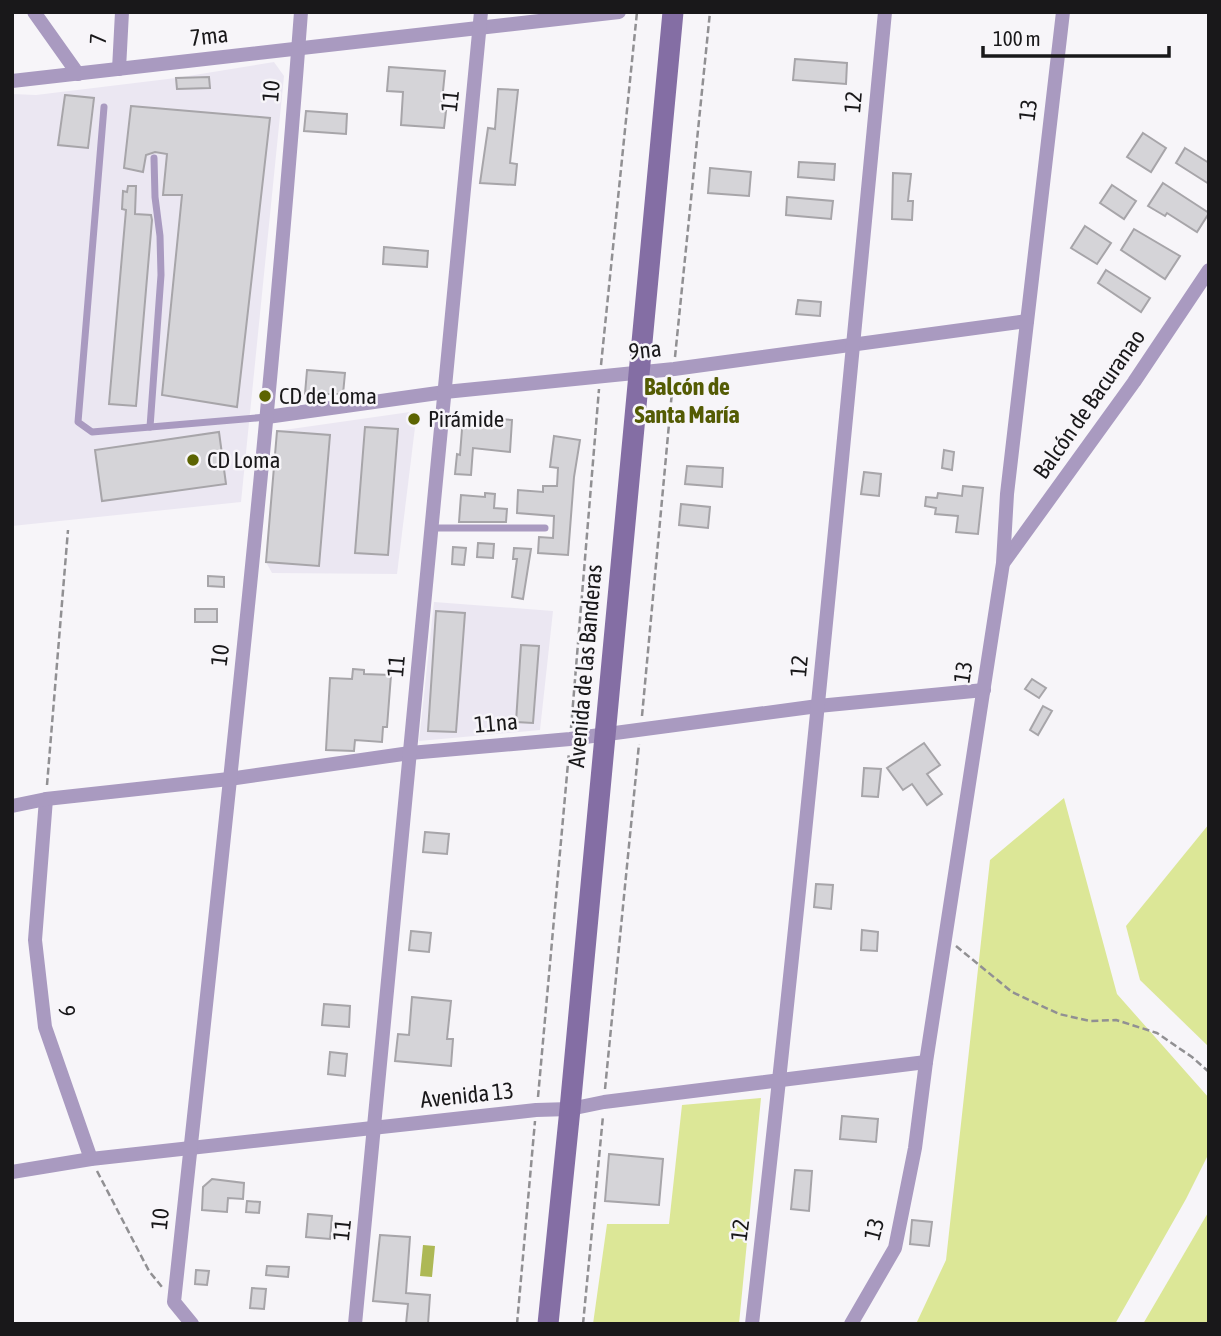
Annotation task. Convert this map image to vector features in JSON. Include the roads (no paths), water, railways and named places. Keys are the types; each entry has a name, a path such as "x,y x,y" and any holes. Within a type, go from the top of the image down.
{"street":[{"path":"34,12 78,74"},
{"name":"7","path":"119,69 122,12"},
{"name":"10","path":"192,1324 174,1302 254,561 300,12"},
{"name":"11","path":"355,1324 481,12"},
{"name":"7ma","path":"12,81 619,12"},
{"name":"Avenida de las Banderas","path":"548,1324 673,12"},
{"name":"12","path":"752,1324 818,706 885,12"},
{"name":"13","path":"850,1324 895,1248 915,1147 1003,563 1007,494 1063,12"},
{"name":"Balcón de Bacuranao","path":"1003,563 1134,382 1209,270"},
{"name":"9na","path":"267,417 444,392 674,369 1027,321"},
{"name":"11na","path":"12,806 46,799 229,779 410,753 570,739 818,706 984,691"},
{"name":"9","path":"46,799 35,940 42,1002 46,1027 91,1159"},
{"name":"Avenida 13","path":"12,1172 91,1159 536,1110 570,1109 604,1102 926,1062"}],"lane":[{"path":"104,107 78,422 92,432 267,417"},
{"path":"150,427 161,275 154,158"},
{"path":"432,528 545,528"}],"place":[{"name":"CD de Loma","path":"265,396"},
{"name":"Pirámide","path":"414,419"},
{"name":"CD Loma","path":"193,460"}],"district":[{"name":"Balcón de Santa María","path":"687,400"}]}
